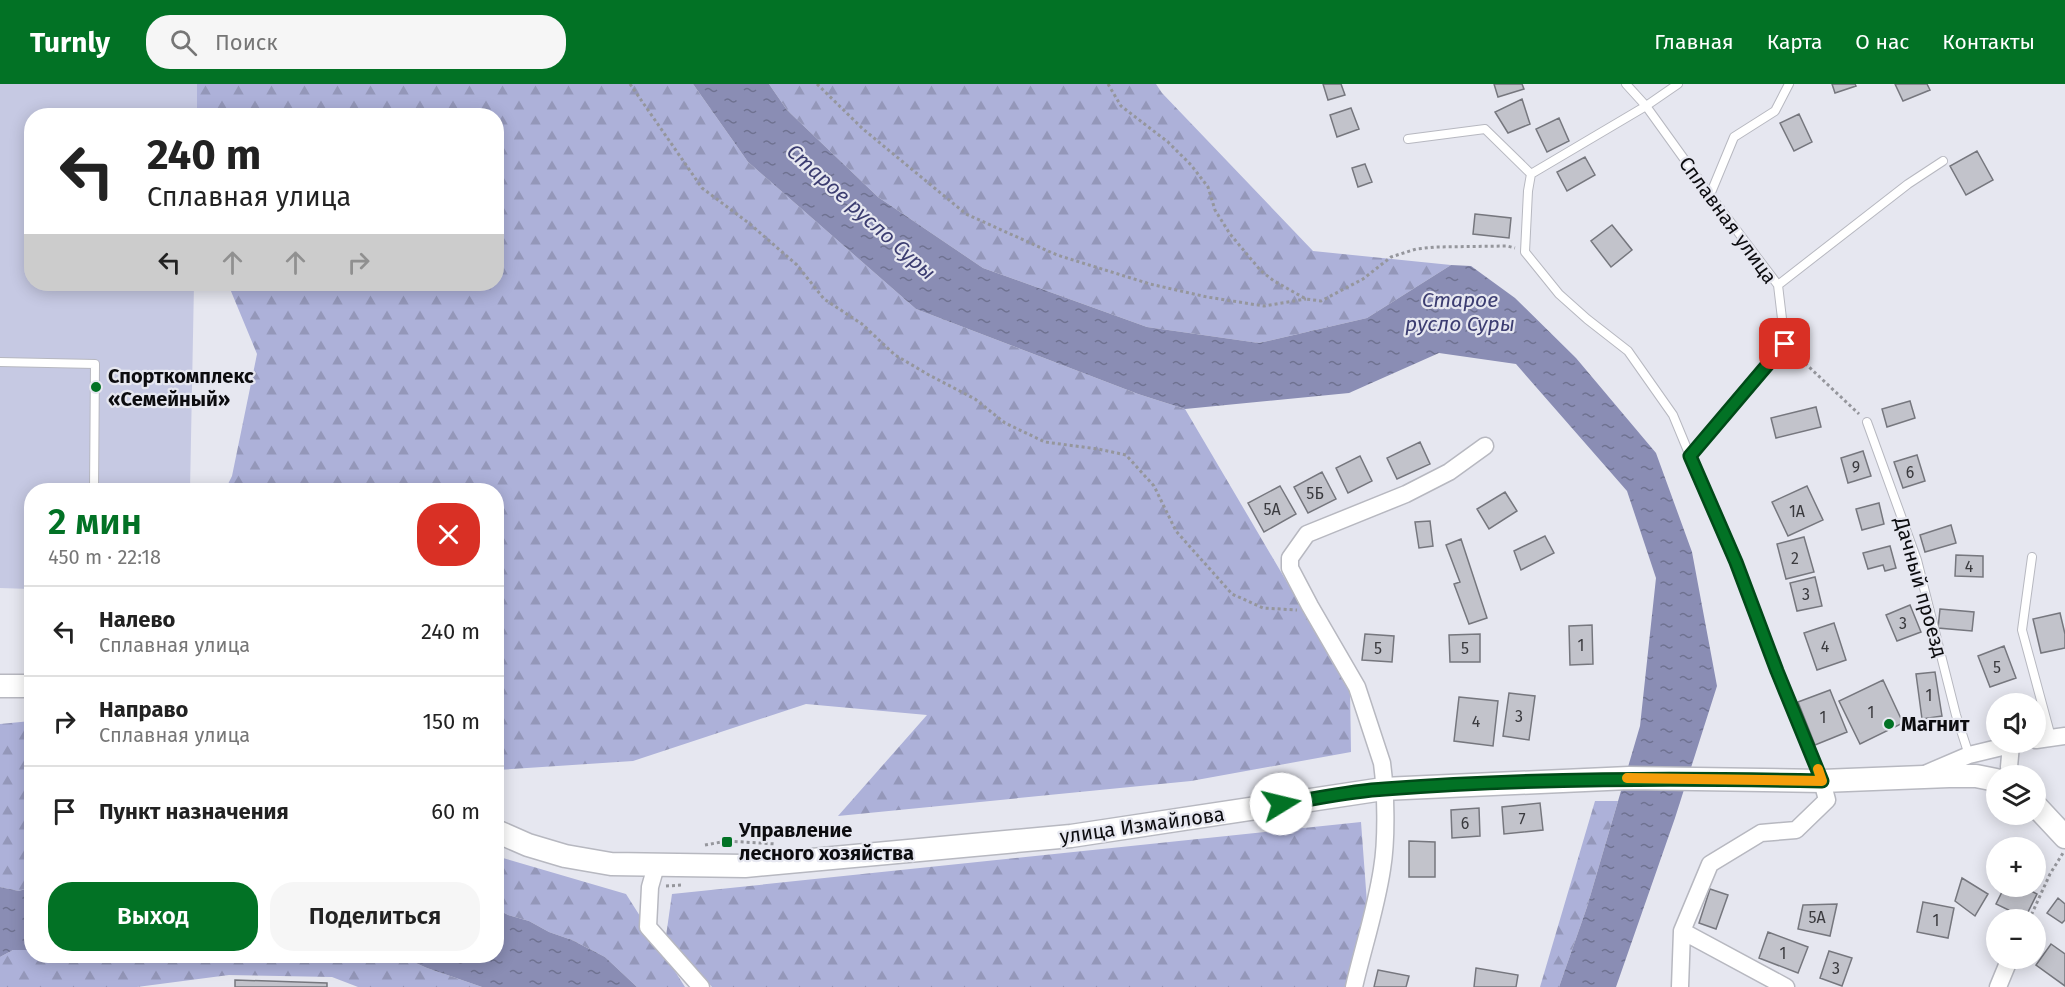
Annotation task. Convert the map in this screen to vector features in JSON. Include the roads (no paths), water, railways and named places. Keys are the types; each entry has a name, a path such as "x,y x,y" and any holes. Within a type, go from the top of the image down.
{"main road":[{"path":"0,686 24,686"},
{"name":"улица Измайлова","path":"504,834 528,845 565,856 611,864 757,865 1071,836 1383,789 1629,778 1822,781 1928,776 1986,778"},
{"path":"2046,817 2065,837"}],"street":[{"path":"1354,987 1383,868 1385,809 1382,762 1357,687 1290,568 1290,558 1307,534 1406,494 1449,472 1485,446"},
{"path":"1928,776 1969,755 1986,751"},
{"path":"1680,987 1682,931 1710,864 1761,833 1796,830 1827,800 1822,781"},
{"path":"656,866 650,887 648,927 701,987"},
{"path":"1682,931 1786,987"},
{"path":"1998,987 2005,969"}],"lane":[{"name":"Сплавная улица","path":"1626,84 1646,106 1778,285 1785,344 1690,456"},
{"path":"1678,84 1646,106 1532,174 1528,191 1525,252 1559,294 1628,351 1673,415 1736,562 1822,781"},
{"path":"1710,195 1734,137 1775,111 1789,84"},
{"path":"1408,139 1485,129 1532,174"},
{"path":"1778,285 1908,184 1943,161"},
{"path":"0,362 95,364 94,483"},
{"name":"Дачный проезд","path":"1867,422 1917,560 1956,716 1969,755"},
{"path":"2032,557 2022,630 2050,738"}],"water":[{"name":"Старое русло Суры","path":"693,84 769,84 787,110 878,197 983,268 1147,327 1259,343 1367,318 1451,265 1471,266 1515,298 1576,358 1656,453 1692,552 1717,686 1675,818 1616,987 1559,987 1587,907 1640,726 1656,578 1627,491 1516,364 1439,353 1349,393 1185,409 1138,394 916,309 748,162"},
{"path":"0,887 19,891 24,889 24,950 13,950 0,957"},
{"path":"504,913 529,921 605,957 637,987 482,987 416,963 504,963"}],"place":[{"name":"Спорткомплекс «Семейный»","path":"96,387"},
{"name":"Магнит","path":"1889,724"},
{"name":"Управление лесного хозяйства","path":"727,842"}]}
